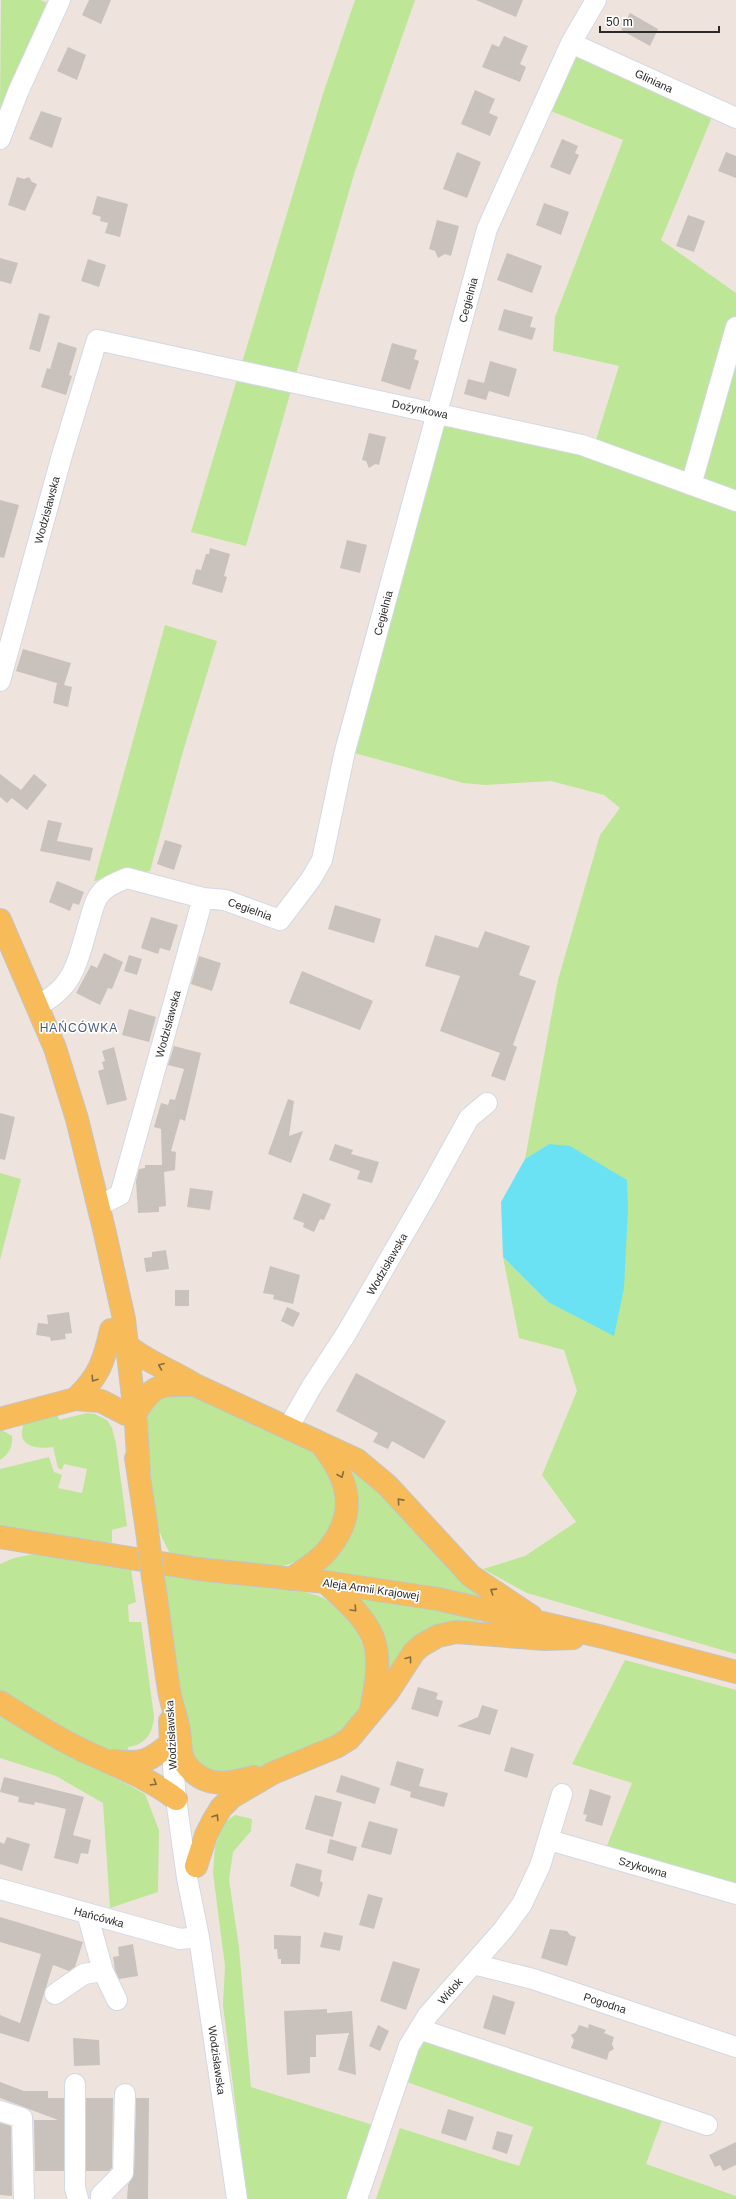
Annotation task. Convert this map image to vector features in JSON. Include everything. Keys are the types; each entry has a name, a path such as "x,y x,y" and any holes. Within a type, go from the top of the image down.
{"main road":[{"name":"Wodzisławska","path":"0,920 38,1004 55,1048 70,1096 118,1291 128,1346 130,1414"},
{"name":"Wodzisławska","path":"95,1197 95,1230 111,1330 130,1414 169,1691 176,1752"},
{"path":"75,1399 92,1383 100,1369 111,1330"},
{"path":"128,1346 144,1359 175,1372 195,1386 357,1460 387,1485 472,1576 525,1610 536,1621"},
{"path":"0,1419 75,1399 101,1401 130,1414 146,1397 165,1384 195,1386"},
{"path":"291,1579 324,1554 339,1536 346,1522 348,1505 346,1489 333,1459 320,1443"},
{"name":"Aleja Armii Krajowej","path":"5,1543 198,1569 325,1582 438,1600 536,1621 736,1672"},
{"path":"325,1582 360,1615 374,1641 378,1673 371,1711"},
{"path":"196,1866 206,1835 221,1808 232,1797 273,1773 343,1743 355,1732 388,1692 414,1652 422,1645 438,1636 456,1632 545,1639 602,1637"},
{"path":"0,1702 38,1726 82,1750 150,1781 176,1799"},
{"path":"108,1761 132,1763 146,1761 176,1752 189,1769 201,1778 212,1782 228,1784 273,1773"}],"street":[{"path":"0,139 18,92 60,0"},
{"name":"Cegielnia","path":"38,1004 52,998 68,983 77,961 94,903 105,890 127,878 203,898 225,900 280,920 311,880 322,860 345,751 487,229 571,43 596,0"},
{"name":"Gliniana","path":"571,43 736,118"},
{"path":"692,485 736,327"},
{"name":"Dożynkowa","path":"97,340 582,445 736,501"},
{"name":"Wodzisławska","path":"0,681 62,454 97,340"},
{"name":"Wodzisławska","path":"95,1197 120,1194 203,898"},
{"name":"Wodzisławska","path":"288,1428 312,1386 346,1334 469,1118 487,1103"},
{"name":"Wodzisławska","path":"176,1752 176,1799 187,1878 198,1929 237,2199"},
{"name":"Wodzisławska","path":"176,1752 196,1866 198,1929"},
{"name":"Widok","path":"357,2199 398,2075 419,2029 428,2015 502,1930 522,1904 540,1866 562,1794"},
{"name":"Szykowna","path":"549,1840 736,1894"},
{"name":"Hańcówka","path":"0,1889 180,1939 198,1929"},
{"path":"86,1913 103,1970 117,2000"},
{"name":"Pogodna","path":"473,1964 533,1979 736,2047"},
{"path":"55,1994 84,1974 103,1970"},
{"path":"419,2029 706,2125"},
{"path":"75,2084 75,2188 78,2199"},
{"path":"101,2199 101,2195 123,2173 125,2094"},
{"path":"0,2111 22,2118 24,2199"}],"green space":[{"path":"1,0 40,0 47,3 0,115"},
{"path":"355,0 415,0 354,174 246,546 191,532 323,94"},
{"path":"575,52 712,117 661,240 736,293 736,1654 527,1593 483,1569 525,1556 576,1522 542,1475 577,1391 564,1350 519,1338 503,1257 548,1302 549,1144 525,1159 558,980 600,835 620,808 604,795 551,781 485,785 463,783 351,752 448,411 596,440 619,366 553,351 555,317 623,140 546,109"},
{"path":"165,625 217,641 184,748 150,871 94,881"},
{"path":"0,1173 21,1179 0,1260"},
{"path":"174,1391 199,1397 310,1449 316,1455 327,1469 331,1477 337,1502 335,1517 331,1527 318,1545 295,1562 282,1566 270,1567 257,1567 170,1554 159,1531 143,1434 146,1410 154,1401"},
{"path":"57,1412 59,1420 87,1413 95,1414 107,1420 112,1428 116,1444 127,1526 112,1530 112,1543 0,1527 0,1469 49,1457 54,1472 62,1475 58,1488 82,1493 87,1469 64,1464 62,1470 58,1468 53,1447 46,1448 32,1446 27,1444 22,1435 22,1429 25,1421"},
{"path":"0,1429 12,1436 12,1444 10,1450 0,1460"},
{"path":"352,1466 485,1593 482,1600 321,1571 341,1550 349,1537 354,1524 358,1497 356,1482 351,1468"},
{"path":"34,1554 131,1569 136,1602 128,1605 129,1622 141,1622 154,1716 152,1728 147,1738 139,1744 128,1747 129,1757 76,1737 0,1690 0,1564 14,1558"},
{"path":"164,1575 293,1590 316,1595 328,1601 345,1616 357,1633 364,1651 367,1671 365,1690 358,1709 347,1726 330,1741 236,1777 214,1774 194,1762 183,1719"},
{"path":"362,1596 479,1618 478,1627 392,1672 389,1670 387,1650 381,1632 372,1614 359,1599"},
{"path":"625,1660 736,1690 736,1885 606,1848 632,1783 572,1764"},
{"path":"0,1716 145,1794 159,1830 158,1892 110,1908 103,1803 56,1776 0,1758"},
{"path":"235,1815 252,1819 251,1831 233,1852 229,1880 239,1947 251,2087 373,2125 349,2199 247,2199 223,2005 225,1966 213,1873 215,1846 224,1823"},
{"path":"423,2036 662,2120 646,2164 736,2196 736,2199 376,2199 400,2128 519,2166 533,2127 407,2082"}],"water":[{"path":"549,1144 570,1146 627,1180 628,1209 624,1288 614,1336 548,1302 503,1257 501,1202 525,1159"}],"building":[{"path":"89,0 111,0 101,24 82,15"},
{"path":"476,0 523,0 516,17"},
{"path":"630,13 658,29 650,46 621,30"},
{"path":"504,36 528,46 520,64 526,67 520,82 482,67 492,44 499,47"},
{"path":"68,47 86,55 77,80 57,71"},
{"path":"475,90 495,99 489,113 498,117 490,136 461,124"},
{"path":"41,111 62,118 52,148 29,139"},
{"path":"562,139 578,146 575,153 579,155 570,175 550,167"},
{"path":"457,152 481,162 467,198 443,189"},
{"path":"726,152 736,156 736,178 718,171"},
{"path":"17,177 24,179 29,177 32,182 37,184 25,211 8,205"},
{"path":"97,196 128,204 120,237 105,233 108,223 100,221 101,217 92,214"},
{"path":"544,203 569,212 561,235 536,225"},
{"path":"688,215 705,221 694,252 676,246"},
{"path":"437,220 459,226 451,256 445,254 438,258 435,251 429,249"},
{"path":"507,253 542,266 532,293 497,280"},
{"path":"0,258 18,263 11,284 0,281"},
{"path":"88,259 106,265 99,287 81,281"},
{"path":"504,309 533,317 530,327 536,328 532,340 498,330"},
{"path":"39,313 50,316 40,352 29,349"},
{"path":"58,342 77,348 69,375 72,376 66,395 41,387 47,368 50,369"},
{"path":"392,343 417,350 414,359 419,361 410,390 381,381"},
{"path":"490,361 517,369 509,397 489,391 486,400 464,394 468,379 484,383"},
{"path":"369,433 386,437 379,465 375,464 369,468 366,461 362,460"},
{"path":"0,500 19,505 4,558 0,557"},
{"path":"347,540 367,545 360,573 340,568"},
{"path":"210,548 230,554 224,576 227,577 222,593 192,584 196,569 201,570 206,554 209,554"},
{"path":"23,649 71,663 64,685 72,687 68,707 53,703 57,683 16,671"},
{"path":"0,774 21,790 34,774 47,785 27,810 12,798 7,803 0,797"},
{"path":"48,820 62,823 57,841 93,848 90,861 40,851"},
{"path":"165,840 182,845 174,870 157,864"},
{"path":"57,881 84,892 79,905 73,903 70,911 49,902"},
{"path":"335,905 381,919 374,943 328,929"},
{"path":"151,917 178,925 170,951 160,948 158,954 141,948"},
{"path":"485,931 530,946 519,975 536,981 513,1045 517,1047 505,1081 491,1076 500,1053 440,1031 460,976 425,966 435,935 478,948"},
{"path":"104,953 123,962 112,989 108,988 100,1005 76,993 91,965 97,968"},
{"path":"129,955 142,959 137,975 124,971"},
{"path":"199,956 221,963 212,991 191,984"},
{"path":"302,971 373,1001 360,1030 289,1003"},
{"path":"129,1009 156,1017 149,1042 122,1035"},
{"path":"174,1046 201,1053 185,1121 180,1119 171,1151 176,1152 175,1170 164,1172 166,1206 159,1207 159,1212 138,1213 136,1181 139,1169 145,1168 145,1165 162,1165 161,1129 154,1127 161,1103 168,1105 170,1099 175,1100 184,1069 168,1065"},
{"path":"114,1047 127,1100 107,1105 98,1071 104,1069 102,1062 105,1061 102,1051"},
{"path":"288,1099 294,1101 289,1136 303,1131 291,1163 268,1154"},
{"path":"0,1113 15,1117 5,1160 0,1159"},
{"path":"335,1144 353,1150 351,1154 379,1162 372,1183 357,1179 360,1171 329,1160"},
{"path":"190,1188 213,1191 210,1210 187,1207"},
{"path":"303,1193 331,1204 324,1220 320,1219 314,1232 303,1227 304,1223 293,1219"},
{"path":"166,1250 169,1269 146,1272 144,1258 152,1257 152,1252"},
{"path":"270,1266 300,1275 293,1304 273,1299 274,1295 263,1293"},
{"path":"175,1290 189,1290 189,1306 175,1306"},
{"path":"287,1307 300,1313 293,1327 281,1321"},
{"path":"69,1312 72,1333 65,1334 66,1339 51,1341 50,1337 36,1335 38,1323 48,1324 47,1315"},
{"path":"356,1373 446,1421 424,1459 392,1441 388,1449 373,1442 378,1433 336,1411"},
{"path":"418,1687 438,1693 436,1699 443,1701 438,1717 411,1709"},
{"path":"482,1705 498,1710 490,1735 457,1726 478,1717"},
{"path":"511,1747 534,1754 527,1778 504,1771"},
{"path":"397,1761 424,1769 419,1786 448,1793 444,1807 410,1797 411,1792 390,1785"},
{"path":"341,1775 380,1788 375,1804 336,1792"},
{"path":"4,1777 84,1797 73,1835 91,1840 88,1854 81,1853 78,1864 54,1858 66,1809 35,1802 34,1805 18,1802 19,1797 0,1792"},
{"path":"590,1789 611,1796 602,1826 585,1821 587,1815 583,1814"},
{"path":"315,1795 342,1802 333,1837 305,1829"},
{"path":"369,1821 398,1829 391,1855 361,1847"},
{"path":"7,1837 30,1844 22,1871 0,1864 0,1842 4,1844"},
{"path":"330,1839 357,1847 353,1861 327,1853"},
{"path":"296,1863 322,1870 320,1881 323,1883 319,1897 290,1886"},
{"path":"368,1894 383,1898 374,1929 359,1925"},
{"path":"0,1917 83,1942 75,1967 69,1971 53,1965 29,2042 0,2033 0,2015 20,2023 41,1954 0,1942"},
{"path":"550,1929 567,1931 570,1935 576,1937 567,1966 541,1958"},
{"path":"324,1932 343,1936 340,1951 320,1947"},
{"path":"274,1935 301,1936 300,1964 281,1964 281,1959 278,1959 277,1949 274,1949"},
{"path":"133,1944 138,1976 119,1979 115,1970 113,1957 119,1956 118,1947"},
{"path":"393,1961 420,1969 406,2010 380,2001"},
{"path":"493,1995 515,2002 505,2035 483,2028"},
{"path":"327,2009 327,2013 352,2011 356,2075 338,2070 349,2033 316,2035 316,2057 310,2057 310,2073 287,2075 284,2011"},
{"path":"589,2024 606,2030 604,2033 614,2037 612,2044 614,2049 609,2052 607,2060 571,2048 574,2040 571,2035 576,2032 579,2025 588,2028"},
{"path":"378,2025 389,2031 380,2051 369,2046"},
{"path":"73,2038 99,2040 100,2065 74,2066"},
{"path":"0,2082 24,2091 48,2091 48,2098 64,2098 64,2171 35,2171 34,2120 58,2120 0,2098"},
{"path":"86,2098 113,2098 112,2168 109,2171 86,2171"},
{"path":"136,2098 149,2098 148,2199 127,2199 128,2185 134,2173"},
{"path":"448,2109 474,2117 466,2141 441,2133"},
{"path":"0,2123 11,2126 12,2196 0,2195"},
{"path":"497,2131 513,2135 507,2154 492,2149"},
{"path":"736,2142 736,2165 723,2171 720,2165 715,2167 709,2155"}],"district":[{"name":"HAŃCÓWKA","path":"79,1028"}]}
